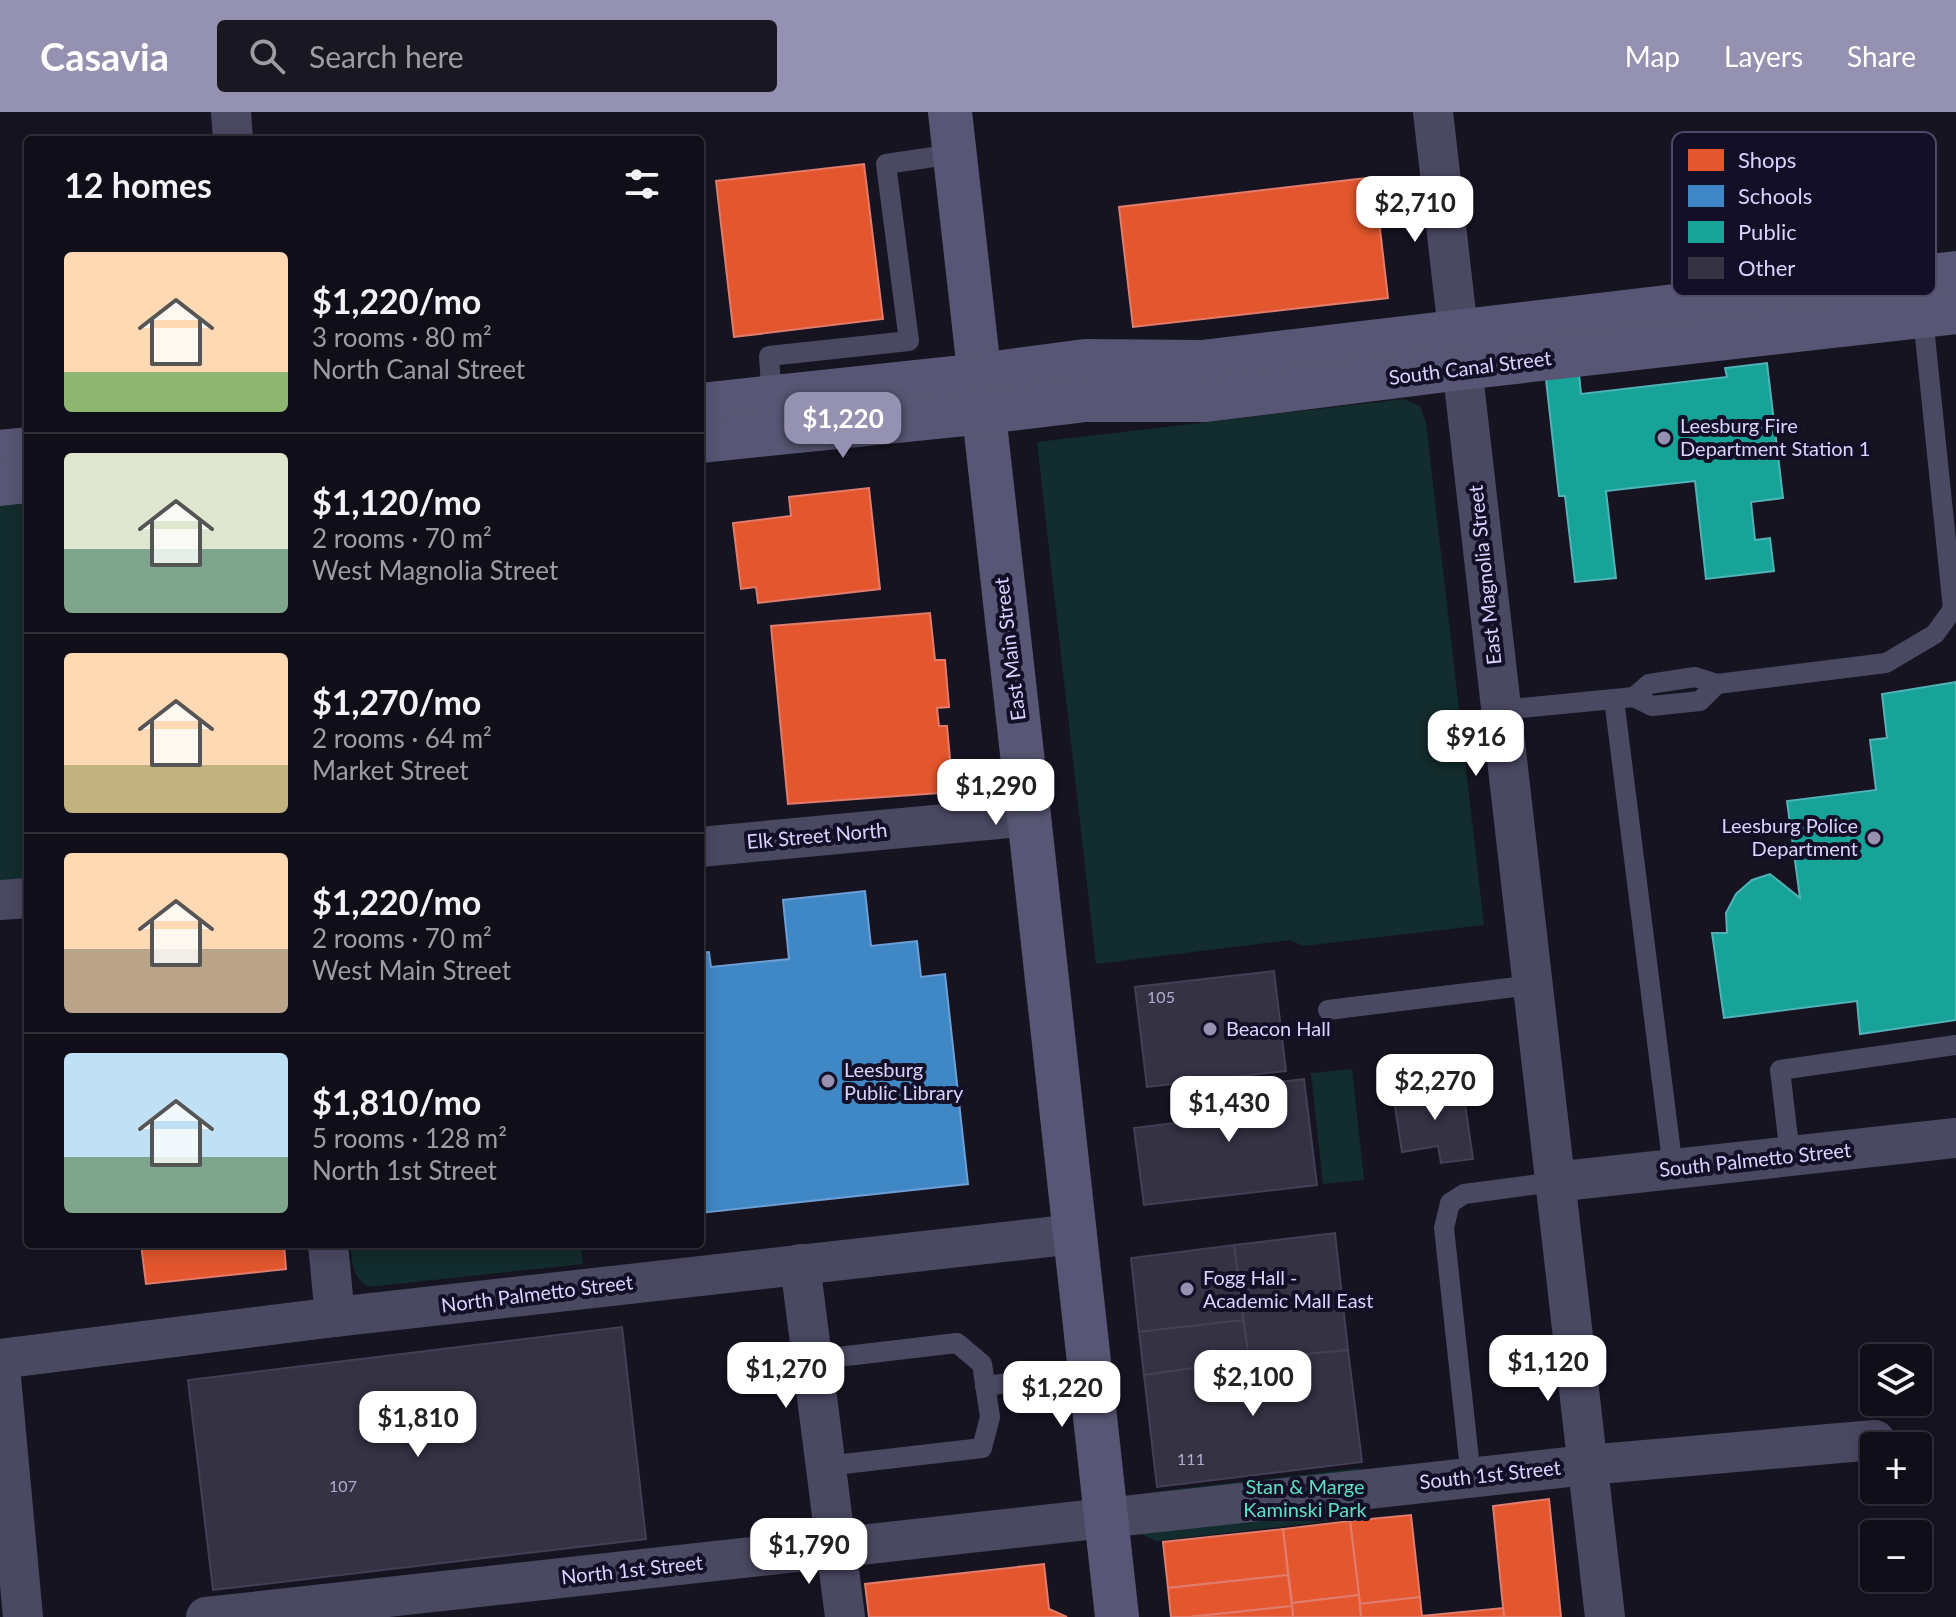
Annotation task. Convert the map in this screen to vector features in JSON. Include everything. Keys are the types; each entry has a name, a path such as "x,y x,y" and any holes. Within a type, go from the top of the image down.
{"street":[{"path":"231,112 233,136"},
{"name":"East Magnolia Street","path":"1433,112 1605,1617"},
{"name":"East Main Street","path":"952,133 1117,1617"},
{"path":"1936,276 1956,273"},
{"path":"1460,350 1808,296"},
{"name":"South Canal Street","path":"773,416 982,394 1086,400 1206,400 1460,350 1940,314"},
{"path":"704,406 773,416"},
{"path":"704,440 773,416"},
{"path":"0,452 24,449"},
{"path":"0,484 24,481"},
{"name":"Elk Street North","path":"704,847 1029,816"},
{"path":"0,900 24,898"},
{"name":"South Palmetto Street","path":"1554,1182 1956,1138"},
{"name":"North Palmetto Street","path":"0,1359 335,1317 1075,1234"},
{"path":"328,1248 335,1317"},
{"path":"800,1264 845,1617"},
{"path":"0,1367 23,1617"},
{"name":"South 1st Street","path":"1106,1519 1587,1465 1860,1441"},
{"name":"North 1st Street","path":"206,1617 1106,1519"}],"lane":[{"path":"773,416 769,356 909,341 886,164 952,133"},
{"path":"1501,710 1624,698 1649,684 1695,677 1717,684 1886,663 1935,634 1953,609 1940,314"},
{"path":"1624,698 1673,1169"},
{"path":"1328,1010 1532,985"},
{"path":"1790,1155 1780,1070 1956,1045"},
{"path":"1471,1478 1444,1228 1450,1203 1464,1194 1554,1182"},
{"path":"812,1360 957,1343 982,1364 990,1417 982,1448 826,1466"},
{"path":"985,1386 1090,1373"}],"green space":[{"path":"1404,399 1420,406 1426,423 1484,925 1303,946 1290,940 1096,964 1037,442"},
{"path":"24,493 24,885 0,887 0,496"},
{"path":"1352,1069 1364,1180 1323,1184 1311,1073"},
{"path":"351,1248 581,1248 583,1264 369,1287 359,1279 352,1263"},
{"name":"Stan & Marge Kaminski Park","path":"1360,1468 1365,1517 1156,1541 1139,1533 1137,1502 1152,1492"}],"building: Shops":[{"path":"864,164 883,319 734,337 716,181"},
{"path":"1374,177 1388,298 1133,327 1119,207"},
{"path":"869,488 880,589 758,603 756,587 741,589 733,523 791,516 789,497"},
{"path":"930,613 935,660 945,660 949,707 937,708 939,726 947,726 953,792 788,804 771,626"},
{"path":"142,1248 284,1248 286,1269 146,1284"},
{"path":"1549,1499 1561,1617 1504,1617 1493,1506"},
{"path":"1411,1515 1420,1597 1360,1604 1350,1521"},
{"path":"1350,1521 1359,1595 1292,1603 1283,1529"},
{"path":"1283,1529 1288,1575 1168,1588 1163,1542"},
{"path":"1044,1564 1049,1609 1067,1617 869,1617 865,1584"},
{"path":"1288,1575 1292,1606 1171,1617 1168,1588"},
{"path":"1359,1595 1361,1617 1293,1617 1292,1603"},
{"path":"1420,1597 1422,1617 1361,1617 1360,1604"},
{"path":"1292,1606 1293,1617 1189,1617"},
{"path":"1503,1608 1504,1617 1422,1617 1422,1616"}],"building: Schools":[{"name":"Leesburg Public Library","path":"865,891 871,946 917,941 921,977 945,974 968,1184 704,1213 704,953 709,952 711,967 789,959 783,900"}],"building: Public":[{"name":"Leesburg Fire Department Station 1","path":"1767,363 1783,498 1751,502 1755,540 1770,538 1774,571 1706,579 1695,481 1606,491 1616,578 1575,582 1565,496 1559,496 1546,379 1579,374 1581,394 1727,377 1725,368"},
{"name":"Leesburg Police Department","path":"1956,682 1956,1020 1860,1034 1857,1001 1724,1018 1712,933 1727,933 1726,913 1736,894 1752,880 1770,874 1800,898 1787,801 1876,790 1870,740 1887,738 1882,694"}],"building: Other":[{"name":"Beacon Hall","path":"1274,971 1286,1071 1147,1087 1135,987"},
{"path":"1304,1079 1317,1185 1144,1205 1134,1128 1175,1123 1172,1095"},
{"path":"1462,1083 1473,1159 1441,1163 1438,1146 1402,1152 1393,1094"},
{"path":"1335,1233 1348,1350 1249,1360 1234,1245"},
{"name":"Fogg Hall - Academic Mall East","path":"1234,1245 1243,1320 1139,1332 1131,1258"},
{"path":"1243,1320 1249,1360 1144,1375 1139,1332"},
{"path":"622,1327 646,1539 213,1590 188,1380"},
{"path":"1348,1350 1362,1462 1157,1487 1144,1375"}],"place":[{"name":"Leesburg Fire Department Station 1","path":"1664,438"},
{"name":"Leesburg Police Department","path":"1874,838"},
{"name":"Beacon Hall","path":"1210,1029"},
{"name":"Leesburg Public Library","path":"828,1081"},
{"name":"Fogg Hall - Academic Mall East","path":"1187,1289"}]}
